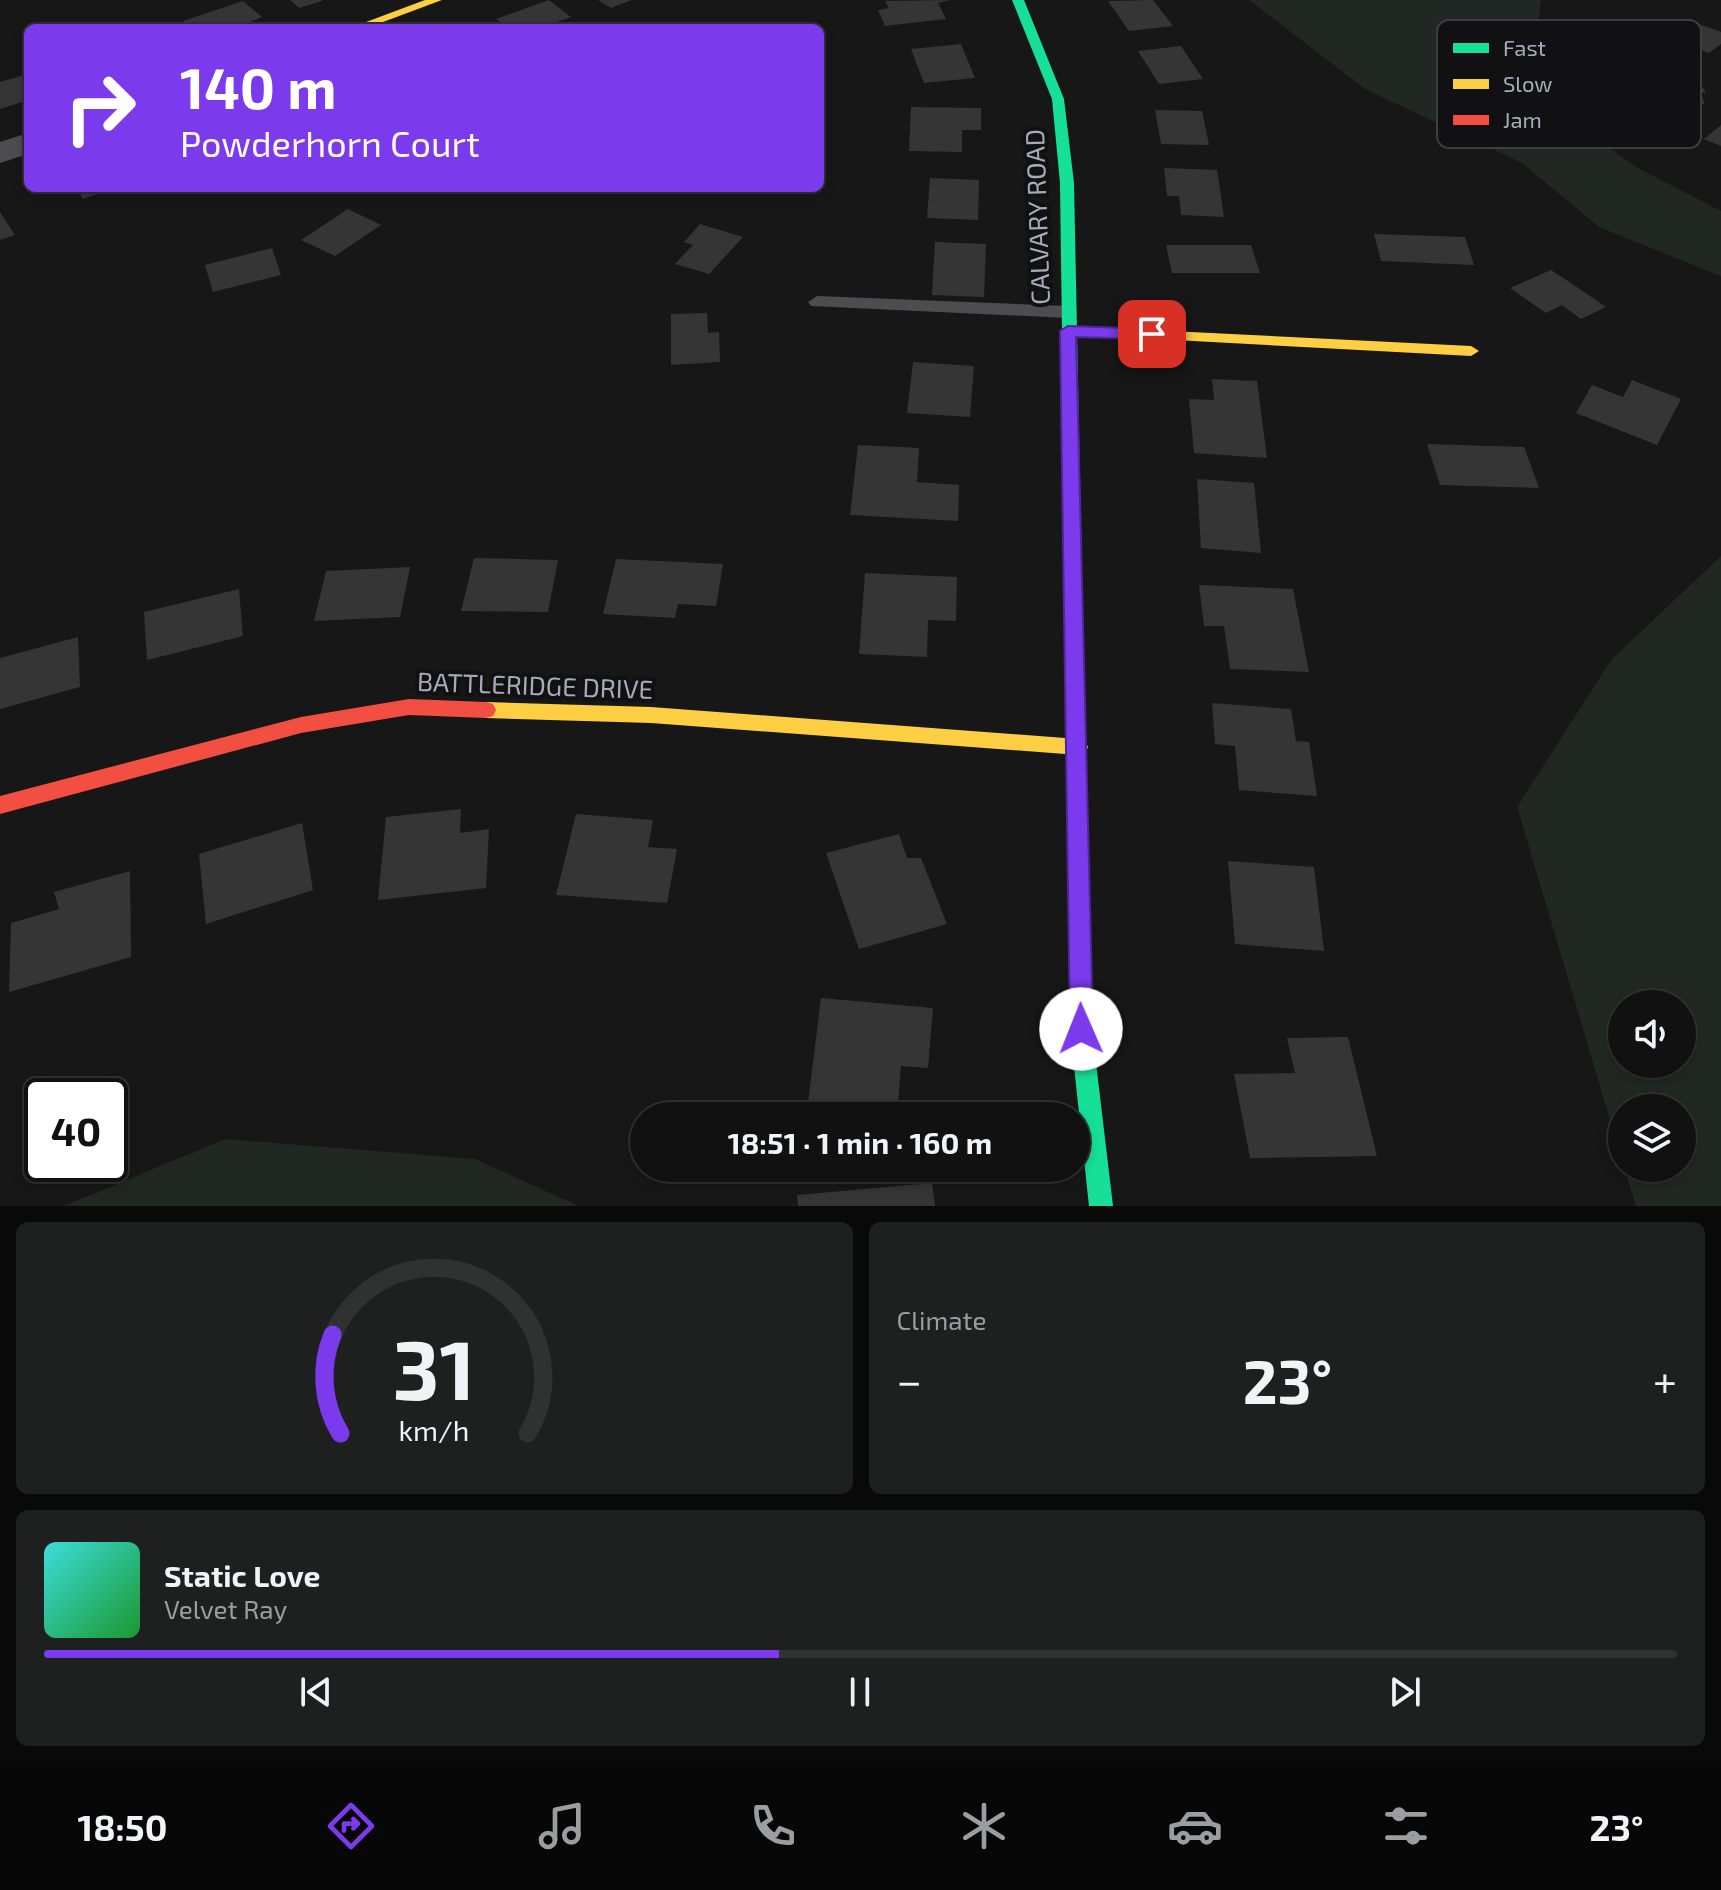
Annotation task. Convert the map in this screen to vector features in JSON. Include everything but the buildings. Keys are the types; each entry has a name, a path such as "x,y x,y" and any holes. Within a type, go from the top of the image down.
{"street":[{"path":"367,24 436,0"},
{"name":"CALVARY ROAD","path":"1018,0 1058,99 1067,183 1081,1029 1101,1206"},
{"path":"0,153 24,144"},
{"path":"1068,322 1471,351"},
{"name":"BATTLERIDGE DRIVE","path":"0,805 205,748 301,725 409,707 651,715 1078,747"}],"lane":[{"path":"817,302 1068,322"}],"shaded area":[{"path":"1249,0 1541,0 1538,20 1437,20 1437,123 1365,89"},
{"path":"1490,148 1610,148 1638,168 1721,211 1721,276 1599,227 1522,163"},
{"path":"1721,556 1721,1206 1636,1206 1628,1182 1696,1182 1696,1094 1608,1094 1608,1113 1517,807 1611,660"},
{"path":"225,1139 475,1159 579,1206 64,1206 128,1182 128,1179"}],"traffic: fast":[{"path":"1018,0 1058,99 1067,183 1072,481"},
{"path":"1080,980 1081,1029 1101,1206"}],"traffic: slow":[{"path":"367,24 436,0"},
{"path":"1068,331 1471,351"},
{"path":"486,710 651,715 1078,747"}],"traffic: jam":[{"path":"1072,481 1080,980"},
{"path":"0,805 301,725 409,707 486,710"}],"route":[{"path":"1081,1029 1068,331 1152,334"}]}
